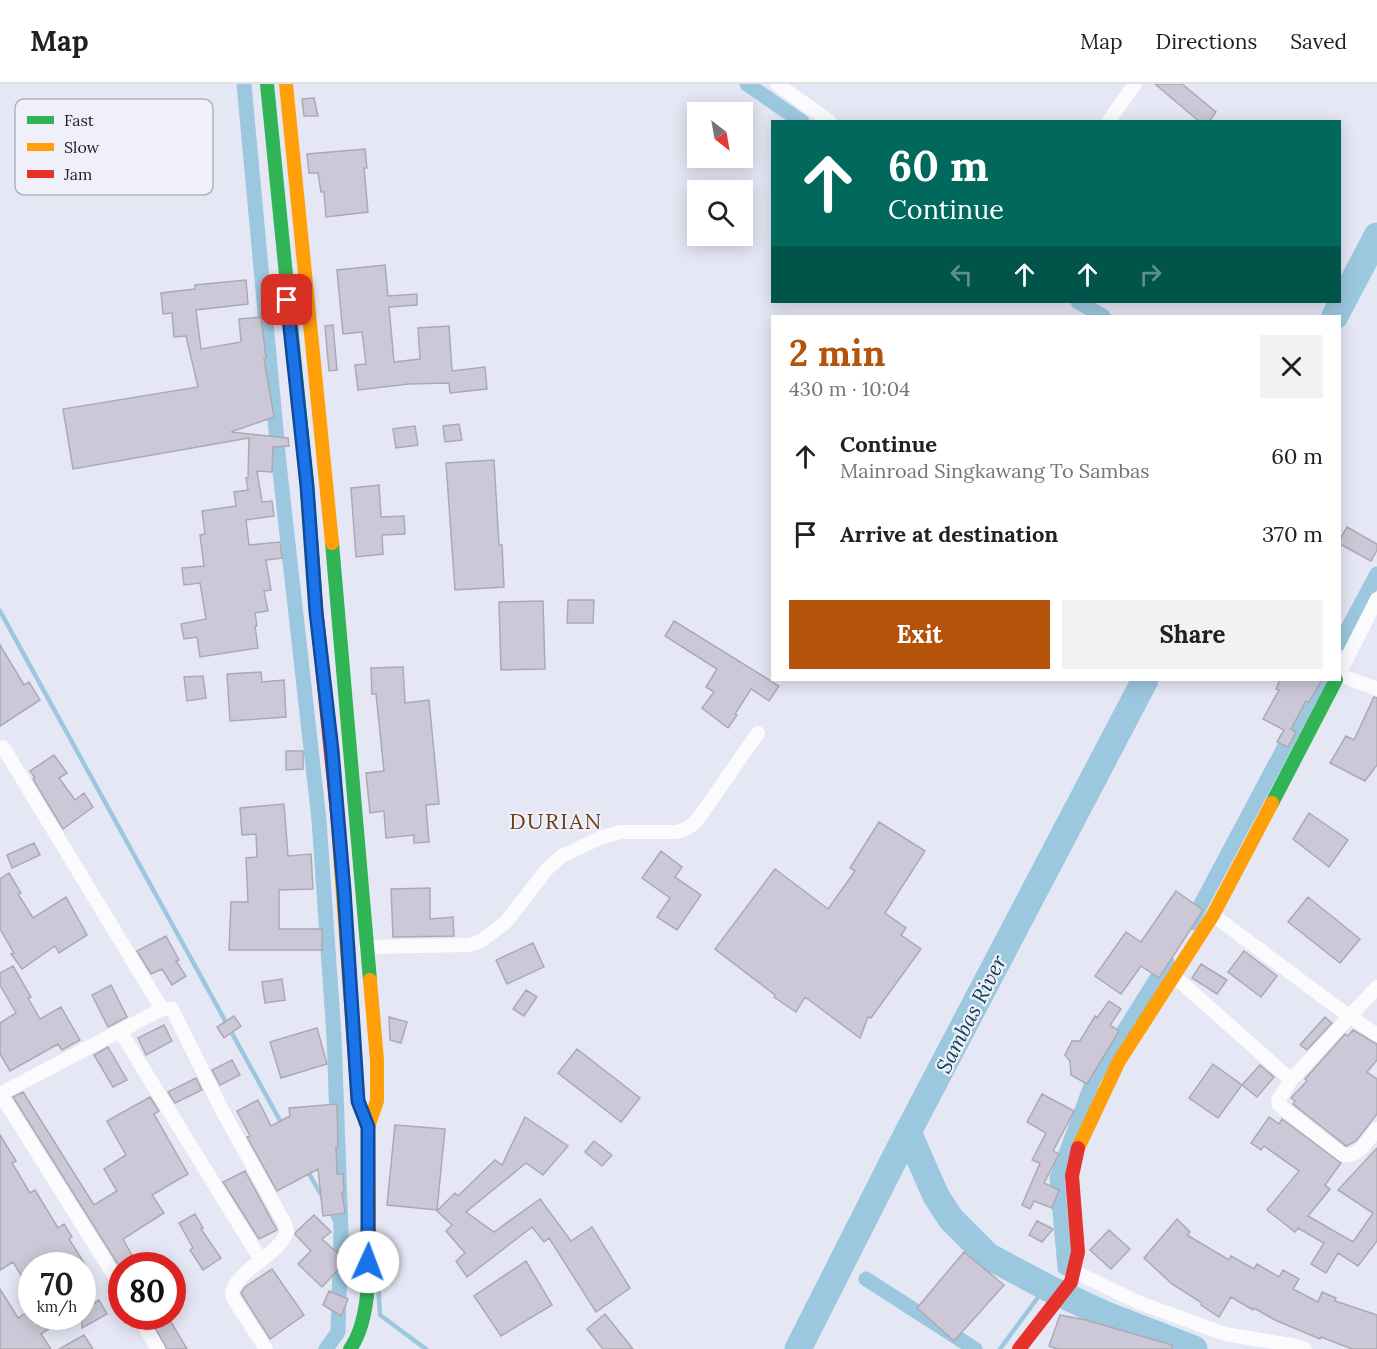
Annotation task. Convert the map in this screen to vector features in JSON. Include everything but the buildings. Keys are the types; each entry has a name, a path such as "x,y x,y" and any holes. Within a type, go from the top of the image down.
{"main road":[{"path":"267,84 344,890 358,1101 368,1127"},
{"path":"286,84 361,860 378,1084 377,1101 368,1127 369,1240 365,1316 358,1338 350,1349"},
{"path":"316,612 337,613"},
{"path":"1019,1349 1073,1277 1078,1233 1072,1176 1074,1157 1080,1138 1119,1061 1213,915 1335,681"}],"street":[{"path":"777,84 827,120"},
{"path":"1109,120 1136,84"},
{"path":"1341,671 1377,599"},
{"path":"1341,673 1377,689"},
{"path":"366,947 470,945 490,935 506,921 548,868 562,856 602,837 621,832 677,831 688,828 698,819 758,733"},
{"path":"3,747 162,1009"},
{"path":"1213,915 1377,1035"},
{"path":"1174,976 1292,1080"},
{"path":"1377,987 1292,1080 1278,1101 1279,1105 1343,1155 1349,1156 1359,1152 1377,1129"},
{"path":"108,1266 0,1094 162,1009 172,1009 222,1110 285,1224 287,1232 282,1242 239,1280 232,1292 233,1298 266,1349"},
{"path":"120,1031 261,1260"},
{"path":"1073,1277 1225,1334 1305,1349"},
{"path":"147,1330 158,1349"}],"waterway":[{"path":"244,84 279,463 319,820 334,1036 341,1231 338,1332 326,1349"},
{"path":"747,84 799,120"},
{"name":"Sambas River","path":"1336,315 1377,236"},
{"path":"1080,303 1101,315"},
{"path":"1341,641 1377,574"},
{"path":"0,611 283,1126"},
{"name":"Sambas River","path":"798,1349 908,1132 1144,681"},
{"path":"1191,923 1319,681"},
{"path":"1065,1268 1057,1178 1093,1080 1167,962"},
{"path":"908,1132 936,1196 951,1219 988,1256 1104,1314 1194,1349"},
{"path":"307,1170 324,1200"},
{"path":"329,1210 341,1231"},
{"path":"866,1279 975,1349"},
{"path":"378,1282 380,1315 426,1349"},
{"path":"1000,1349 1039,1296"}],"traffic: fast":[{"path":"267,84 307,486 316,607"},
{"path":"332,543 370,980"},
{"path":"1272,803 1335,681"},
{"path":"350,1349 357,1337 365,1308 369,1275 369,1230"}],"traffic: slow":[{"path":"286,84 332,543"},
{"path":"1078,1148 1119,1061 1213,915 1272,803"},
{"path":"337,813 358,1101 368,1127"},
{"path":"369,1230 368,1127 377,1101 377,1060 370,980"}],"traffic: jam":[{"path":"316,607 337,813"},
{"path":"1019,1349 1071,1282 1078,1252 1072,1176 1078,1148"}],"district":[{"name":"DURIAN","path":"556,821"}],"route":[{"path":"287,300 307,486 316,612 332,750 358,1101 368,1127 368,1262"}]}
